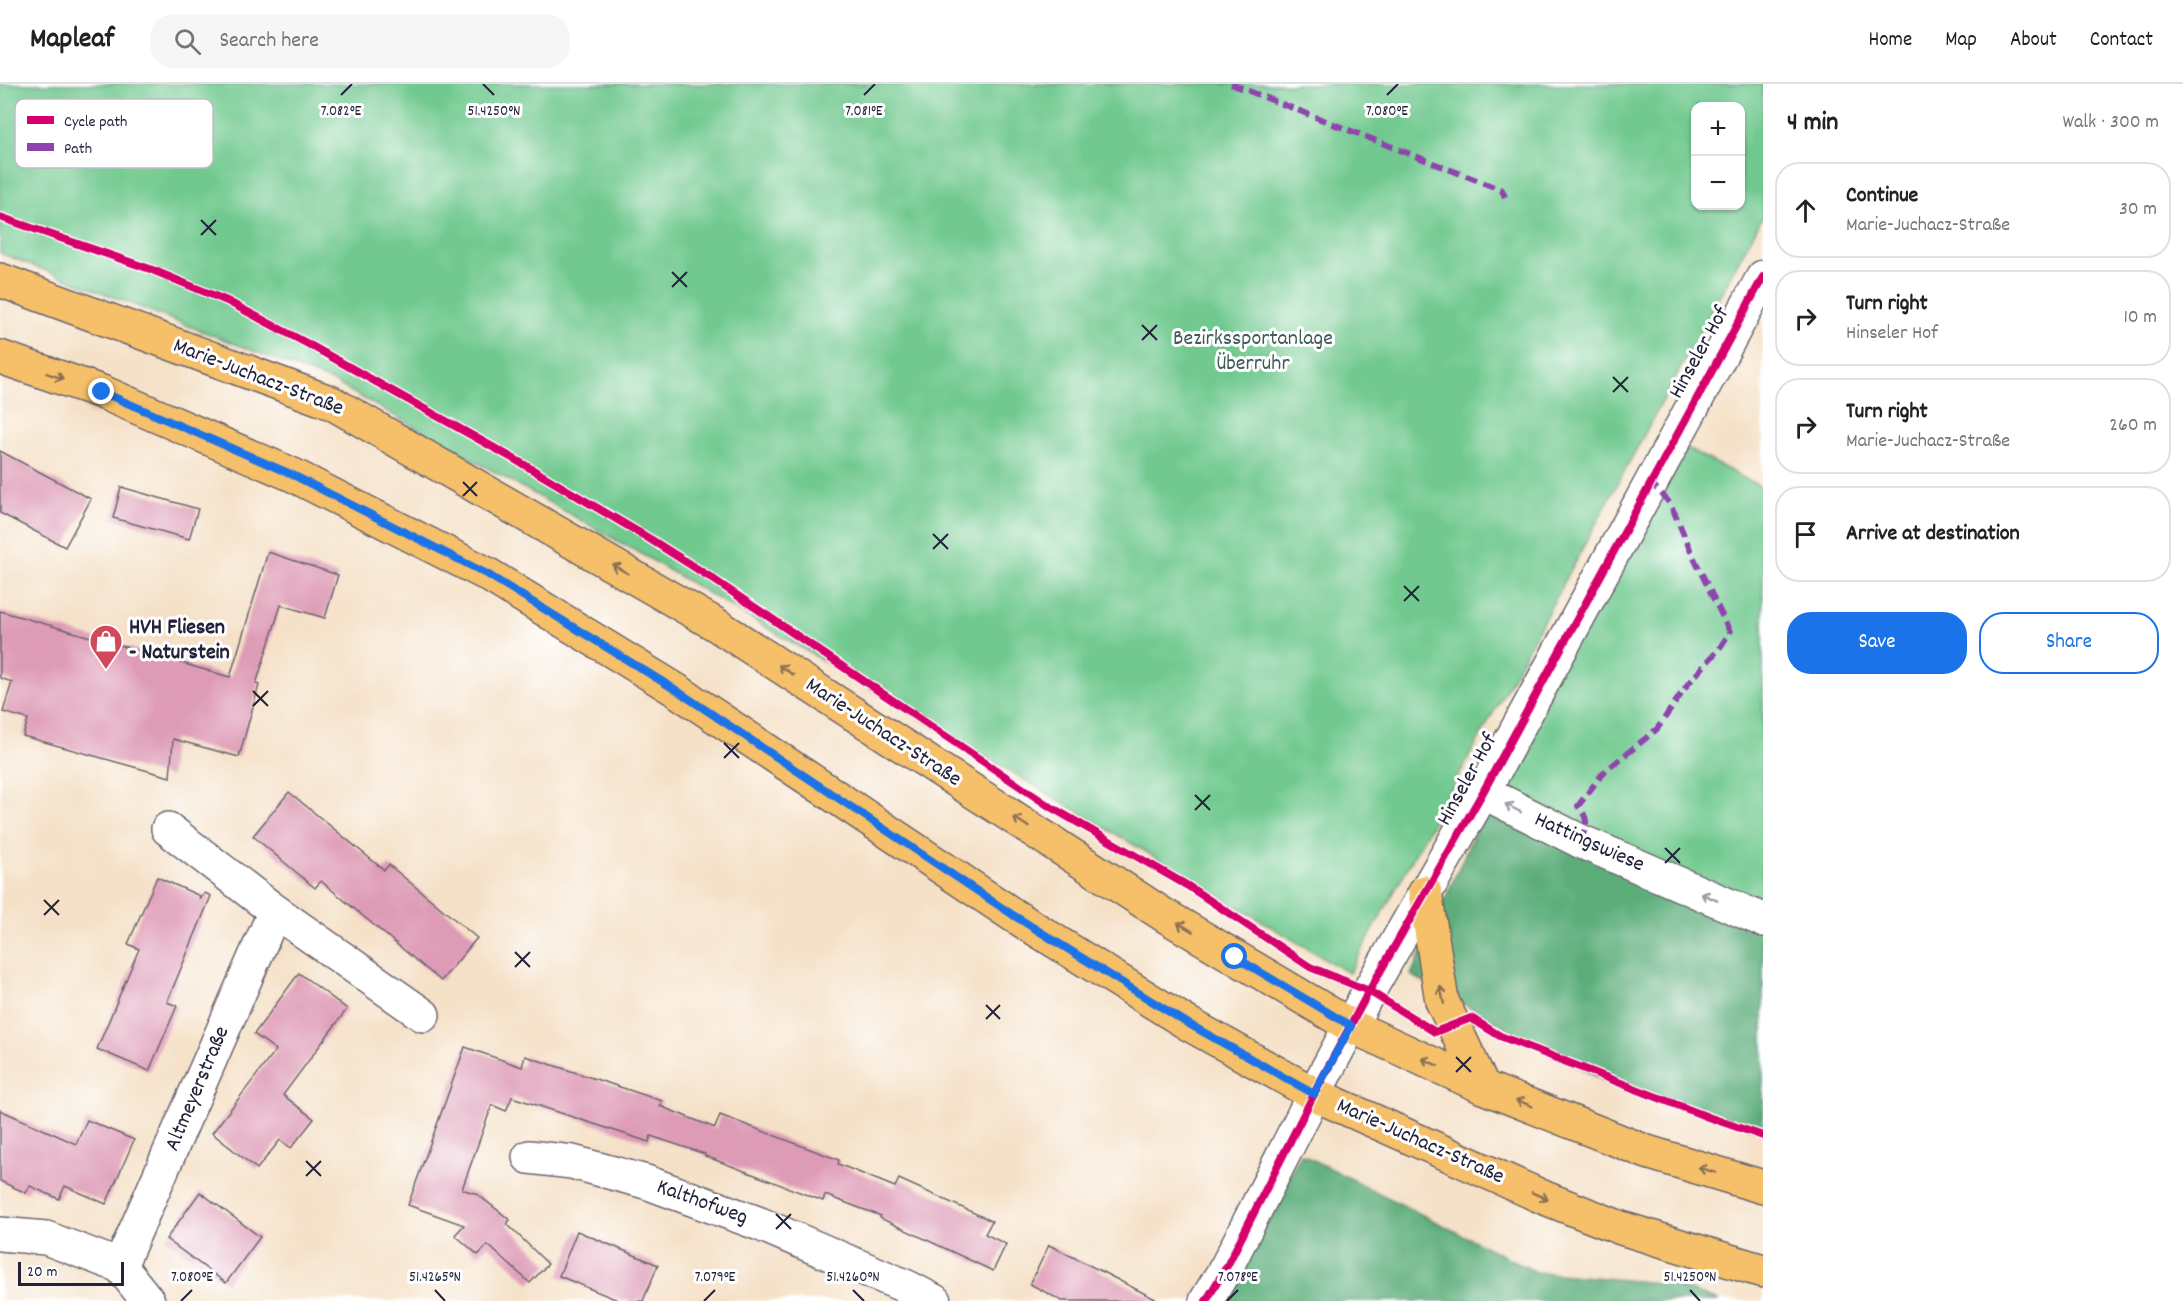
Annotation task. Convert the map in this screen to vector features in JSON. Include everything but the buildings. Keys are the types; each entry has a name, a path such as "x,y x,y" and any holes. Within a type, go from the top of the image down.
{"main road":[{"name":"Marie-Juchacz-Straße","path":"0,280 332,403 715,624 1164,915 1351,1026 1483,1087 1647,1152 1763,1187"},
{"name":"Marie-Juchacz-Straße","path":"0,357 102,392 293,475 487,574 676,690 1013,915 1187,1023 1314,1094 1545,1198 1621,1228 1763,1271"},
{"path":"1425,892 1442,1001 1483,1087"}],"street":[{"name":"Hinseler Hof","path":"1206,1301 1232,1256 1314,1094 1483,792 1763,277"},
{"name":"Hattingswiese","path":"1483,792 1580,841 1763,920"},
{"path":"168,829 274,911 423,1016"},
{"name":"Altmeyerstraße","path":"120,1266 274,911"},
{"name":"Kalthofweg","path":"529,1157 572,1161 646,1182 760,1224 907,1287 934,1301"},
{"path":"0,1234 46,1238 120,1266 148,1301"}],"green space":[{"name":"Bezirkssportanlage Überruhr","path":"0,84 1763,84 1763,216 1349,973 650,559 336,383 0,253"},
{"path":"1677,443 1763,488 1763,915 1494,793"},
{"path":"1489,800 1763,925 1763,1131 1615,1087 1411,975"},
{"path":"1301,1154 1536,1272 1670,1284 1719,1301 1221,1301"}],"marked path":[{"path":"1231,84 1502,190 1505,197"},
{"path":"1580,841 1586,819 1578,806 1603,773 1657,729 1688,684 1719,649 1730,632 1675,514 1668,501 1652,484"}],"cycle path":[{"path":"0,217 150,269 227,301 523,464 710,577 1049,806 1188,886 1310,967 1369,991 1435,1032 1471,1018 1500,1036 1763,1136"},
{"path":"1206,1301 1227,1266 1369,991 1483,792 1763,277"}],"place":[{"name":"HVH Fliesen - Naturstein","path":"106,670"}],"route":[{"path":"102,392 293,475 487,574 676,690 1013,915 1187,1023 1314,1094 1351,1026 1235,957"}]}
